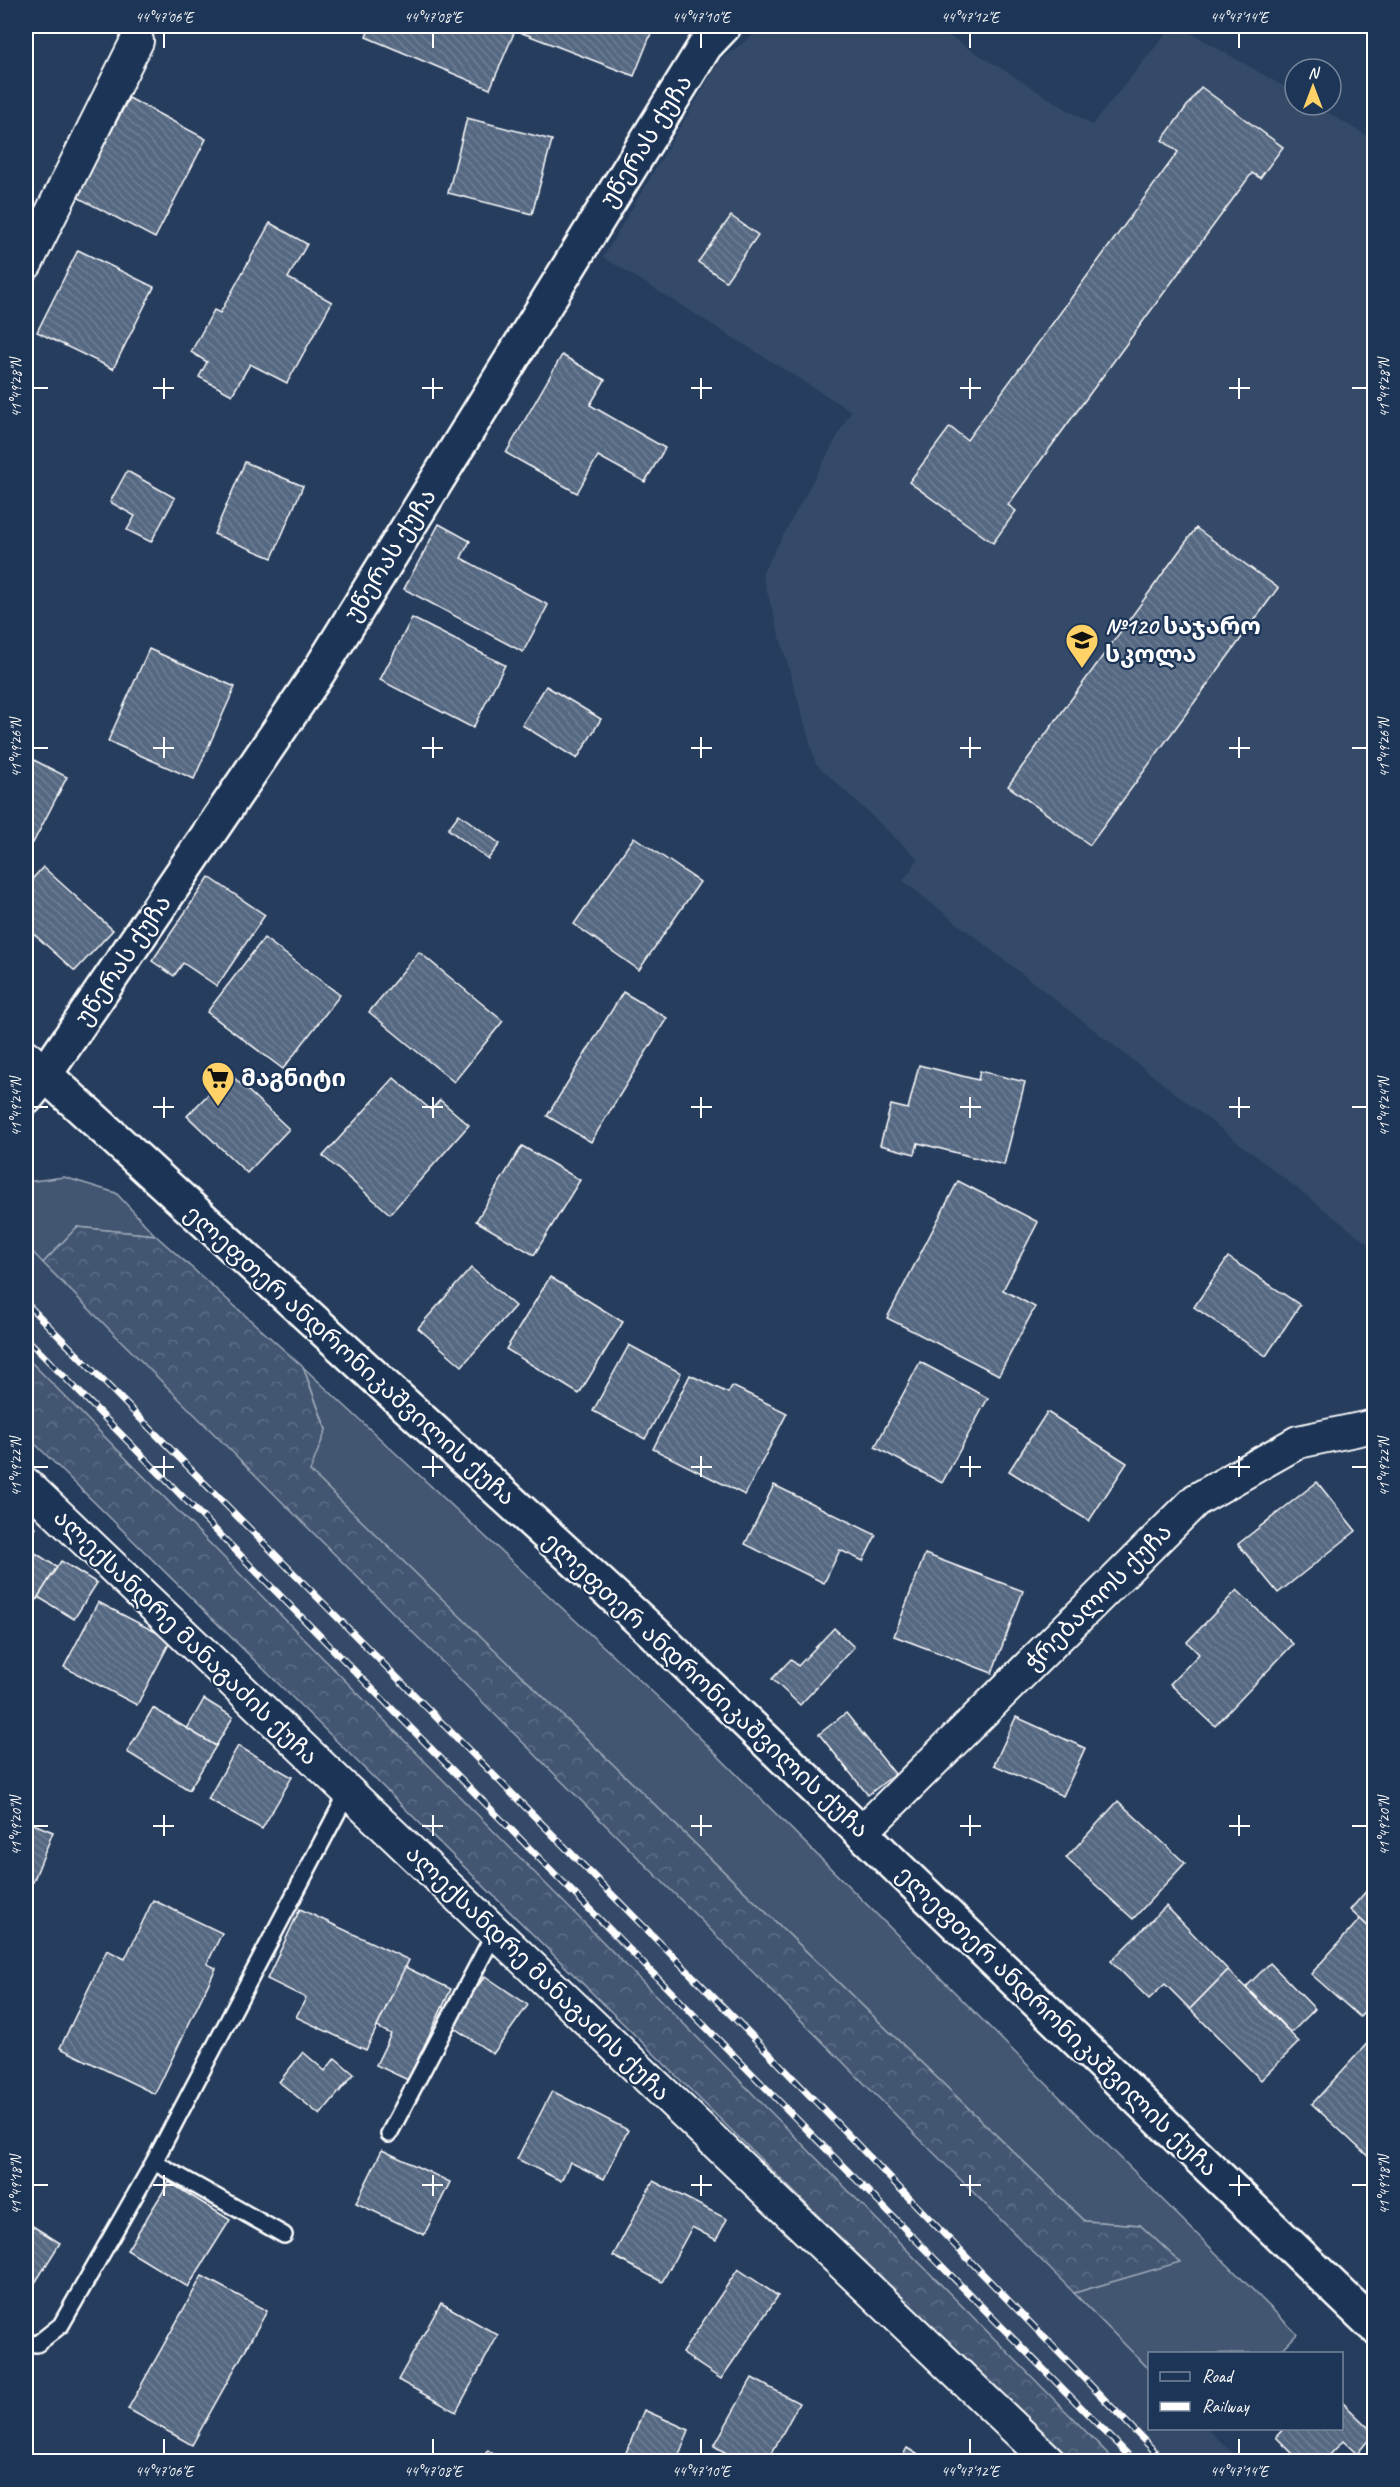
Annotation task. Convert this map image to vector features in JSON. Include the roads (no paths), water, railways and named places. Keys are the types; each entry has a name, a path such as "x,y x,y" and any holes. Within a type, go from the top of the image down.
{"main road":[{"name":"უწერას ქუჩა","path":"32,1077 318,673 705,46 724,26"},
{"name":"ელეფთერ ანდრონიკაშვილის ქუჩა","path":"32,1077 653,1632 1374,2326"}],"street":[{"path":"26,264 137,40"},
{"name":"ჭრებალოს ქუჩა","path":"862,1832 1196,1500 1298,1442 1374,1426"},
{"name":"ალექსანდრე მანაგაძის ქუჩა","path":"26,1484 1050,2462"}],"lane":[{"path":"26,2343 36,2344 61,2325 154,2162 348,1792"},
{"path":"389,2134 495,1932"},
{"path":"154,2162 284,2235"}],"railway":[{"path":"26,1303 759,2043 1165,2462"},
{"path":"26,1338 1135,2462"}],"place":[{"name":"№120 საჯარო სკოლა","path":"1082,669"},
{"name":"მაგნიტი","path":"218,1107"}]}
